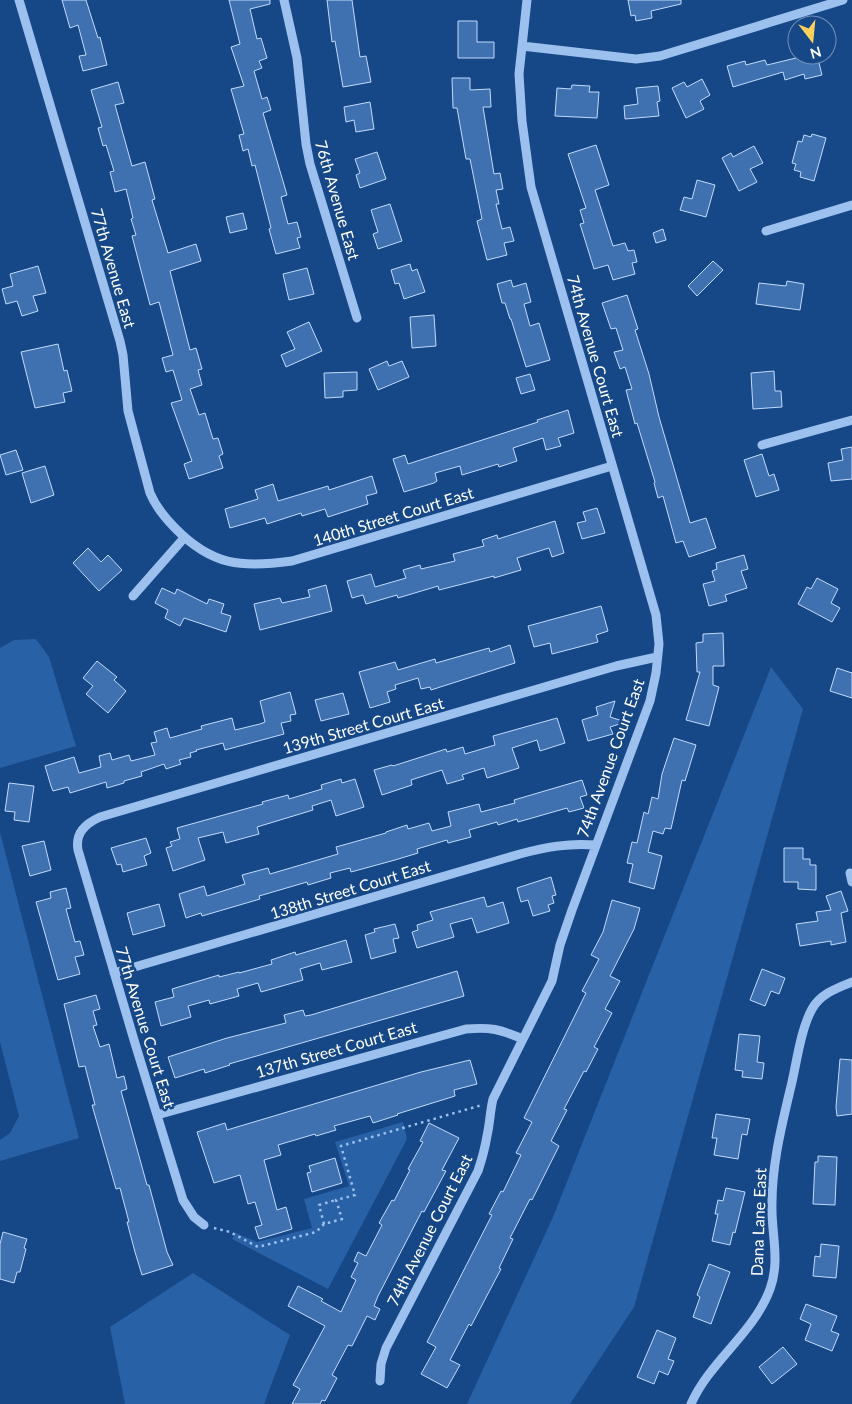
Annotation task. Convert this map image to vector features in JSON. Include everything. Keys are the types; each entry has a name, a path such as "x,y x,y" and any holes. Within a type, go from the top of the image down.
{"street":[{"name":"77th Avenue East","path":"19,0 120,341 128,411 150,493 163,516 184,538"},
{"name":"76th Avenue East","path":"284,0 297,58 306,144 310,164 357,318"},
{"name":"74th Avenue Court East","path":"380,1381 380,1364 386,1348 478,1171 484,1153 493,1101 552,981 560,945 595,845 650,701 656,673 659,638 656,615 531,187 519,74 527,0"},
{"path":"522,46 636,60 644,59 660,56 843,0"},
{"path":"766,231 852,205"},
{"path":"762,446 852,420"},
{"name":"140th Street Court East","path":"184,538 208,555 242,564 260,565 292,561 612,466"},
{"path":"133,596 184,538"},
{"name":"139th Street Court East","path":"81,831 91,821 100,817 616,666 657,657"},
{"name":"77th Avenue Court East","path":"81,831 78,838 78,850 183,1200 194,1217 204,1225"},
{"name":"138th Street Court East","path":"114,973 520,854 566,844 595,845"},
{"name":"Dana Lane East","path":"691,1404 717,1364 753,1321 766,1300 771,1287 776,1266 772,1211 775,1157 796,1061 812,1009 818,1000 852,982"},
{"name":"137th Street Court East","path":"157,1116 466,1029 492,1028 523,1039"}],"path":[{"path":"324,1224 319,1205 355,1195 341,1146 493,1101"},
{"path":"204,1225 230,1232 258,1247 316,1232 324,1224 342,1219 336,1200"}],"shaded area":[{"path":"36,639 49,657 76,746 0,768 0,648 14,640"},
{"path":"771,667 803,709 634,1307 570,1404 467,1404 553,1217"},
{"path":"0,832 79,1138 0,1161 0,1140 10,1133 19,1116 0,1042"},
{"path":"403,1122 407,1139 328,1289 232,1239 236,1233 257,1242 312,1228 304,1199 349,1186 335,1142"},
{"path":"193,1273 290,1335 264,1404 125,1404 110,1327"}],"building":[{"path":"62,0 86,0 98,38 100,37 107,65 83,71 79,56 86,55 78,25 70,28"},
{"path":"229,0 270,0 270,4 250,9 257,39 261,38 267,58 259,61 262,68 254,71 262,99 267,97 271,110 263,113 287,195 281,197 288,224 297,222 301,237 297,238 300,248 276,254 255,165 252,166 248,149 243,151 239,135 244,134 231,89 244,86 231,47 240,44"},
{"path":"327,0 352,0 360,57 366,56 371,82 343,87 335,41 332,42"},
{"path":"628,0 681,0 681,4 651,11 652,18 636,21 635,15 631,16"},
{"path":"458,21 477,21 477,42 494,42 494,58 458,58"},
{"path":"765,60 767,65 787,60 787,65 820,65 822,75 805,79 804,74 785,80 783,72 733,87 727,66 745,61 746,65"},
{"path":"452,78 470,78 470,90 490,89 491,107 483,107 494,174 500,173 503,189 496,190 499,204 496,204 502,229 510,227 514,241 504,243 507,255 487,260 477,221 482,219 470,159 466,159 457,108 453,108"},
{"path":"702,79 710,95 700,101 704,109 686,118 672,88 684,82 687,87"},
{"path":"118,82 124,103 115,105 132,166 145,162 155,199 152,200 168,253 196,244 201,261 170,271 190,350 196,348 202,369 198,370 202,385 190,389 199,415 205,413 213,439 218,438 223,454 219,456 223,468 189,479 184,464 192,461 171,403 182,400 173,370 166,372 162,358 173,355 159,302 150,305 132,236 136,235 126,189 115,192 110,172 114,171 106,145 103,146 98,128 102,127 91,90"},
{"path":"572,85 590,86 589,92 599,92 597,118 555,116 557,88 571,89"},
{"path":"658,86 660,101 657,102 659,116 625,119 624,106 638,104 636,88"},
{"path":"370,102 374,129 356,132 354,120 346,122 344,107"},
{"path":"812,134 826,138 814,181 800,177 801,172 794,170 796,164 792,163 798,141 802,142 804,135 811,137"},
{"path":"596,145 609,185 595,190 613,246 625,243 628,251 634,250 637,262 632,263 635,274 613,280 608,265 594,269 580,224 584,223 580,210 586,208 568,154"},
{"path":"754,146 763,163 750,169 757,182 739,191 722,158 731,153 733,157"},
{"path":"377,152 386,179 360,188 356,175 360,173 355,159"},
{"path":"697,180 715,185 706,217 680,210 684,197 692,199"},
{"path":"390,204 402,241 378,249 373,234 378,232 371,210"},
{"path":"243,213 247,229 230,233 226,217"},
{"path":"663,229 666,240 656,243 653,233"},
{"path":"713,261 723,270 697,296 688,286"},
{"path":"410,264 412,271 417,269 425,292 404,299 399,283 395,284 391,270"},
{"path":"38,266 46,293 33,296 38,311 22,316 17,301 6,304 2,289 13,286 10,274"},
{"path":"307,268 314,294 289,300 283,274"},
{"path":"511,280 513,287 526,283 531,302 524,304 530,326 539,323 550,360 526,367 511,319 505,303 502,303 497,284"},
{"path":"787,281 804,284 800,310 756,304 759,283 786,286"},
{"path":"627,295 638,329 635,330 649,374 659,417 690,523 706,518 716,548 689,557 683,541 676,543 663,496 658,498 655,482 637,423 635,424 626,390 632,389 625,367 620,369 614,352 623,350 616,328 611,329 602,303"},
{"path":"434,315 436,346 412,348 410,317"},
{"path":"309,322 322,351 286,367 281,355 295,349 287,332"},
{"path":"58,344 64,371 67,370 72,391 63,393 65,402 35,408 21,352"},
{"path":"387,361 389,366 402,361 409,377 378,390 369,369"},
{"path":"774,371 775,391 781,391 782,407 753,409 751,373"},
{"path":"357,372 357,390 343,391 343,397 325,398 324,373"},
{"path":"530,374 535,390 521,394 516,378"},
{"path":"568,410 574,433 558,438 561,446 546,450 543,438 513,448 517,461 499,467 498,464 462,475 460,466 435,473 437,481 434,483 404,492 393,459 405,455 408,464 538,422 537,420"},
{"path":"852,447 852,479 831,481 828,463 843,460 841,449"},
{"path":"16,450 23,470 6,475 0,455"},
{"path":"762,454 769,476 774,474 779,490 756,497 744,460"},
{"path":"45,466 54,495 31,503 22,473"},
{"path":"372,476 377,493 366,496 368,504 328,517 325,509 302,516 301,513 267,524 265,518 230,528 225,509 258,499 255,490 273,484 278,501 328,486 329,490"},
{"path":"597,508 605,533 582,539 577,523 586,521 583,512"},
{"path":"555,521 564,553 552,557 549,548 517,558 521,570 439,590 438,586 398,598 397,595 366,604 363,595 352,598 347,581 371,574 375,587 406,578 403,570 420,565 421,569 455,561 453,554 484,546 482,540 497,535 498,539"},
{"path":"88,548 101,562 108,555 122,570 99,591 73,563"},
{"path":"744,555 748,569 741,571 747,588 725,595 727,601 709,606 703,584 715,581 712,571 717,569 716,563"},
{"path":"817,578 838,589 831,603 840,608 832,622 798,604 807,587 811,589"},
{"path":"326,585 332,611 260,630 254,604 280,598 282,603 310,597 308,590"},
{"path":"162,588 175,594 177,589 207,604 209,599 224,604 221,613 231,616 226,632 184,618 180,626 165,618 168,610 155,603"},
{"path":"601,606 608,631 596,635 598,642 552,654 550,643 534,647 528,626"},
{"path":"723,633 724,666 713,666 713,685 719,687 709,726 686,720 700,672 697,672 696,643 703,642 703,634"},
{"path":"510,645 515,663 431,690 430,687 421,689 418,678 395,685 396,689 387,692 390,702 370,708 359,672 395,662 398,670 435,659 436,663 489,648 490,652"},
{"path":"97,661 117,677 114,680 126,691 108,713 86,694 93,686 83,678"},
{"path":"837,668 852,673 852,698 830,691"},
{"path":"290,692 296,714 290,715 291,721 281,723 284,734 225,750 223,743 196,750 190,753 191,757 179,760 181,764 166,769 164,764 141,772 142,776 107,788 106,782 70,793 68,787 53,791 45,766 74,757 79,773 101,767 99,756 110,753 112,760 129,755 131,761 155,755 151,743 157,742 154,732 167,728 170,738 202,729 201,726 232,718 235,730 260,724 265,722 260,701"},
{"path":"343,693 349,714 321,721 315,700"},
{"path":"615,701 610,717 626,722 610,727 613,734 588,741 582,720 598,715 596,707"},
{"path":"557,718 565,743 540,751 537,740 512,748 519,768 487,778 484,768 462,775 464,779 447,784 442,770 411,780 412,785 382,795 374,770 446,749 447,752 463,747 465,754 495,745 493,736"},
{"path":"674,738 696,745 685,781 682,780 671,829 665,828 663,834 653,831 648,852 662,856 654,889 629,882 633,864 627,863 632,842 637,843 644,812 648,814 652,797 658,799 662,774"},
{"path":"341,779 342,783 355,779 364,807 336,816 331,800 312,806 313,810 257,827 259,834 226,843 223,832 198,838 205,860 173,871 166,848 172,846 170,842 180,839 177,828 263,804 262,802 288,795 289,799 322,789 321,785"},
{"path":"582,780 587,795 580,797 584,808 569,812 567,808 518,822 517,819 498,825 497,822 469,830 471,837 448,843 447,840 417,849 418,853 351,872 350,868 330,873 331,878 308,885 307,882 259,896 260,899 202,916 201,913 186,918 179,894 204,886 207,896 245,884 242,875 268,868 270,874 338,854 336,847 407,825 408,829 429,823 432,831 451,826 448,812 479,804 481,812 515,803 514,800"},
{"path":"9,783 34,786 29,822 14,820 15,812 5,811"},
{"path":"146,838 151,853 144,856 147,865 123,872 121,864 117,865 111,848"},
{"path":"44,841 51,870 30,876 22,846"},
{"path":"784,848 803,848 803,859 810,859 810,865 816,865 816,890 798,889 798,882 784,882"},
{"path":"551,877 556,895 552,896 554,903 548,905 550,911 533,916 528,900 521,902 517,888"},
{"path":"66,888 71,908 66,909 75,942 80,941 84,955 75,957 80,974 58,980 36,902 51,898 50,892"},
{"path":"841,891 848,911 841,913 846,942 831,945 831,941 800,946 796,924 818,921 816,912 831,910 826,896"},
{"path":"484,897 487,907 503,902 509,923 477,933 472,918 450,924 454,937 417,948 412,932 418,930 417,925 433,920 430,912"},
{"path":"612,900 640,908 634,929 610,976 620,981 605,1009 612,1013 594,1047 598,1049 564,1109 567,1110 551,1141 559,1146 532,1200 530,1199 510,1238 513,1239 499,1268 501,1269 471,1326 469,1324 450,1360 460,1365 447,1388 421,1374 436,1347 427,1342 492,1215 489,1214 501,1191 503,1192 521,1155 516,1153 532,1122 524,1118 586,993 582,991 599,959 591,955 603,932"},
{"path":"159,904 165,926 133,935 127,913"},
{"path":"395,924 399,938 393,939 396,952 371,959 365,935 375,932 374,929"},
{"path":"346,940 352,962 322,970 320,963 300,969 303,980 261,992 258,983 237,989 239,996 210,1004 209,1000 188,1006 191,1017 161,1026 155,1002 174,997 172,989 219,975 219,977 239,973 272,964 271,960 295,952 296,955"},
{"path":"762,969 785,978 779,994 771,991 765,1006 750,1000"},
{"path":"457,971 464,996 229,1064 205,1073 204,1069 175,1078 168,1057 227,1038 286,1023 284,1015 303,1010 305,1016 311,1015"},
{"path":"96,995 100,1009 93,1011 97,1025 93,1026 100,1047 109,1044 117,1078 124,1076 127,1089 121,1091 167,1252 173,1265 142,1275 127,1222 129,1222 120,1188 116,1189 92,1105 95,1105 85,1066 79,1067 64,1004"},
{"path":"739,1034 760,1036 757,1062 764,1063 762,1079 742,1077 743,1071 735,1070"},
{"path":"840,1059 852,1060 852,1114 837,1116 836,1107"},
{"path":"470,1060 477,1084 454,1090 455,1096 373,1123 370,1116 334,1126 336,1130 278,1145 281,1155 264,1160 277,1210 286,1207 292,1229 259,1239 255,1227 262,1225 255,1202 248,1204 240,1175 214,1183 197,1132 225,1123 227,1130 421,1072"},
{"path":"716,1114 750,1119 747,1135 742,1134 738,1159 714,1155 717,1138 712,1138"},
{"path":"429,1123 459,1138 442,1170 446,1171 424,1212 422,1211 378,1296 374,1306 380,1309 375,1320 367,1316 352,1346 348,1345 332,1375 337,1378 325,1401 322,1400 320,1404 292,1404 300,1389 293,1385 325,1326 288,1306 298,1286 323,1299 321,1301 341,1312 356,1280 351,1277 358,1263 354,1261 358,1252 366,1256 382,1225 379,1223 392,1200 394,1201 410,1170 408,1169 423,1142 420,1141"},
{"path":"818,1156 837,1157 835,1205 813,1204 815,1162 818,1162"},
{"path":"335,1158 342,1183 312,1192 307,1173 311,1172 309,1166"},
{"path":"726,1188 745,1192 735,1233 733,1232 730,1245 712,1241 718,1214 715,1214 718,1200 723,1201"},
{"path":"3,1232 27,1239 20,1272 17,1272 14,1283 0,1279 0,1244"},
{"path":"821,1244 839,1246 836,1278 813,1276 815,1256 820,1257"},
{"path":"709,1264 730,1272 711,1324 693,1317 700,1297 697,1295"},
{"path":"806,1304 837,1316 831,1331 839,1334 832,1351 805,1340 811,1324 800,1319"},
{"path":"657,1330 676,1338 668,1359 674,1361 668,1375 659,1371 654,1384 637,1377"},
{"path":"783,1347 797,1364 772,1384 759,1367"}]}
